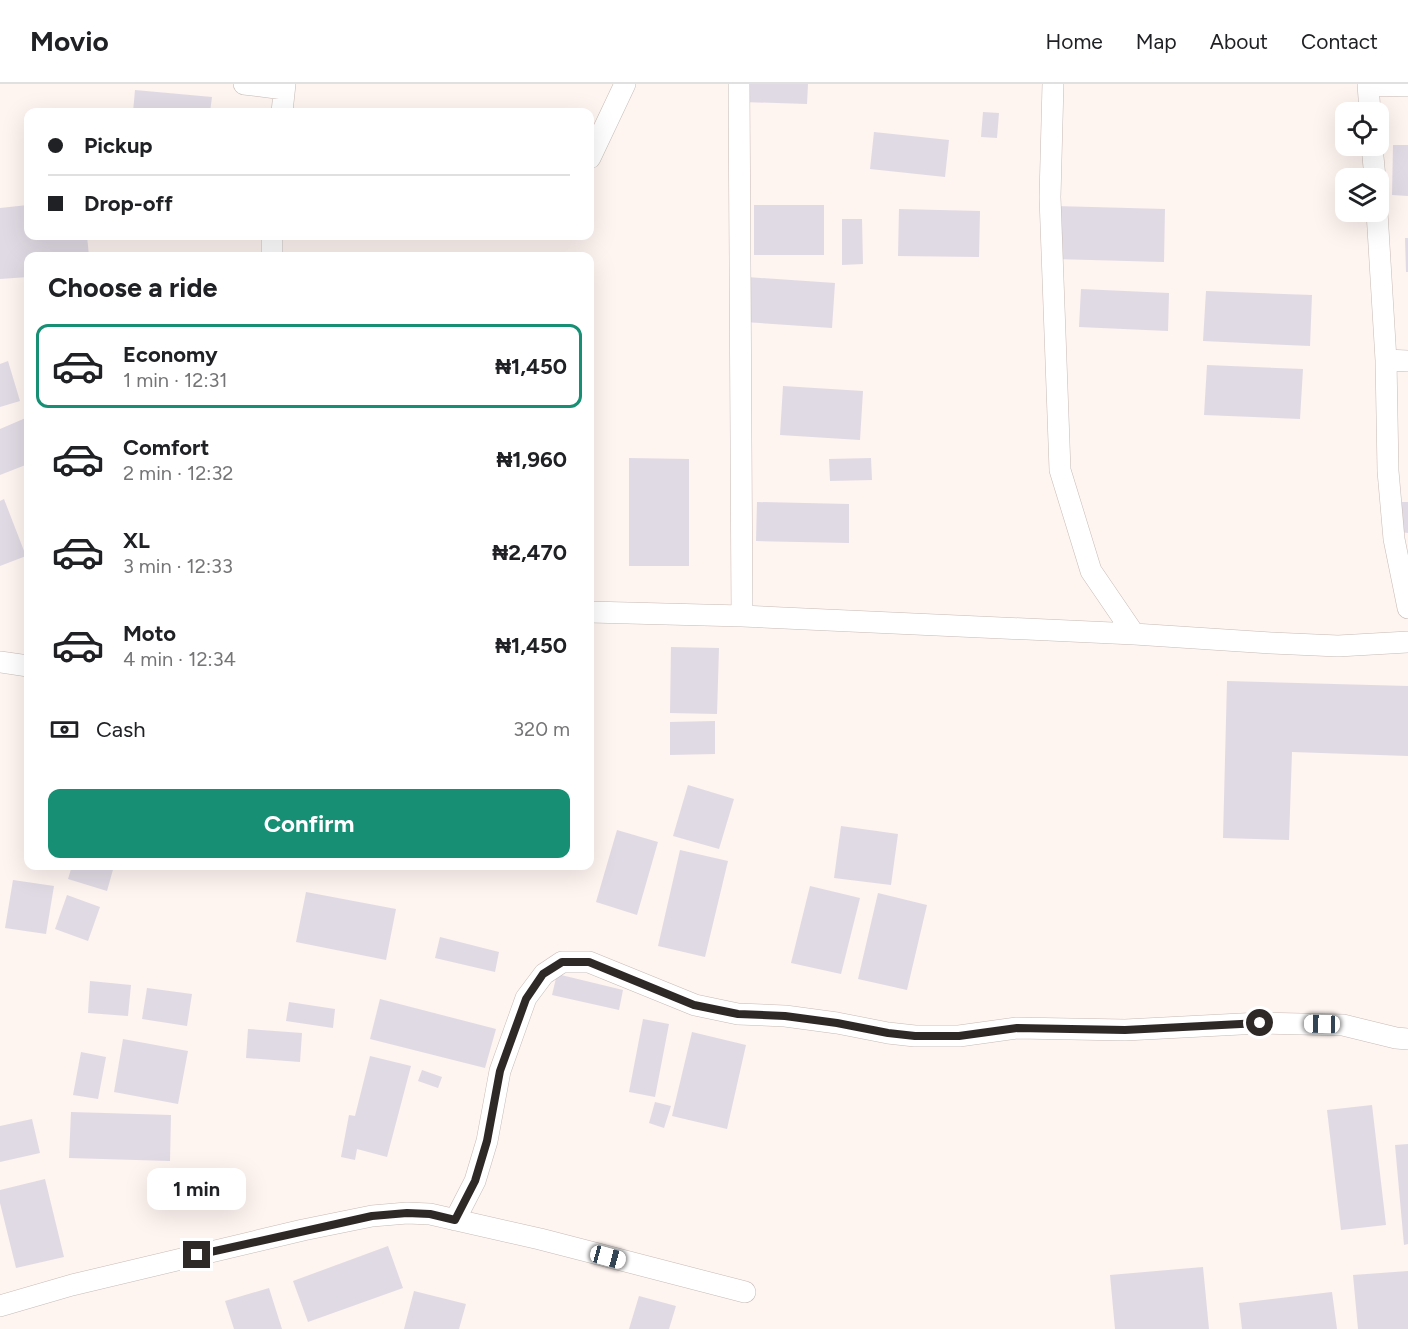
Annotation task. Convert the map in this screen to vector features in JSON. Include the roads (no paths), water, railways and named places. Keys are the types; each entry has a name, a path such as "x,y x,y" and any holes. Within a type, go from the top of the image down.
{"street":[{"path":"244,84 284,87 282,108"},
{"path":"594,150 625,84"},
{"path":"739,84 742,616"},
{"path":"1053,84 1050,197 1060,470 1091,571 1134,634"},
{"path":"1369,102 1368,84 1408,86"},
{"path":"1378,222 1386,360 1388,471 1395,548 1408,608"},
{"path":"1386,360 1408,361"},
{"path":"594,612 742,616 1134,634 1271,644 1338,646 1408,642"},
{"path":"0,662 24,665"},
{"path":"455,1220 475,1181 487,1141 500,1071 526,999 543,974 562,962 589,962 694,1005 738,1014 785,1016 915,1036 959,1036 1017,1028 1125,1030 1260,1023 1343,1025 1408,1039"},
{"path":"0,1306 72,1285 176,1260 372,1216 407,1213 430,1214 540,1239 745,1292"}]}
